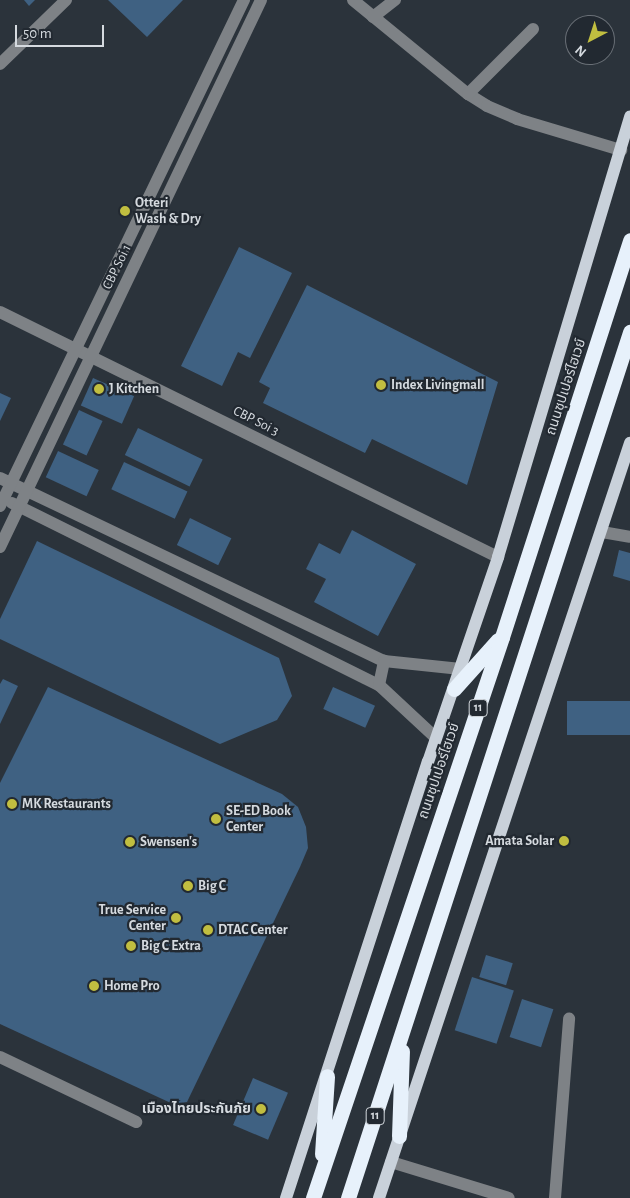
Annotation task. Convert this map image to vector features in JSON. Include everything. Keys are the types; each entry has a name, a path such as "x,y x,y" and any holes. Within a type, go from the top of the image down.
{"highway":[{"name":"ถนนซุปเปอร์ไฮเวย์","path":"314,1198 502,636 630,240"},
{"name":"11","path":"348,1198 403,1034 630,332"},
{"path":"454,689 502,636"},
{"path":"399,1136 403,1034"},
{"path":"321,1176 327,1076"}],"main road":[{"path":"286,1198 436,738 498,557 630,116"},
{"path":"379,1198 602,532 630,443"}],"street":[{"path":"0,64 66,0"},
{"name":"CBP Soi 1","path":"1,501 5,481 74,349 244,0"},
{"name":"CBP Soi 1","path":"0,547 261,0"},
{"path":"353,0 468,94 517,119 621,150"},
{"path":"373,17 395,0"},
{"path":"468,94 533,29"},
{"path":"191,109 206,116"},
{"name":"CBP Soi 3","path":"0,312 498,557"},
{"path":"5,481 384,661 461,668"},
{"path":"1,501 19,506 379,685 436,738"},
{"path":"602,532 630,537"},
{"path":"379,685 384,661"},
{"path":"555,1198 569,1019"},
{"path":"0,1057 136,1122"},
{"path":"391,1162 509,1198"}],"building":[{"path":"24,0 35,0 29,6"},
{"path":"108,0 183,0 147,37"},
{"path":"239,247 292,273 250,358 238,352 222,386 181,366"},
{"name":"Index Livingmall","path":"307,285 498,382 467,485 372,439 365,453 263,403 270,388 259,382"},
{"path":"93,378 134,396 122,424 81,405"},
{"path":"0,393 11,398 0,421"},
{"path":"79,410 103,421 87,455 63,444"},
{"path":"138,428 203,460 190,487 125,455"},
{"path":"58,451 99,470 87,496 46,477"},
{"path":"124,462 187,492 175,519 111,489"},
{"path":"190,518 231,538 218,565 177,545"},
{"path":"352,530 416,564 378,636 314,602 326,579 306,569 319,543 340,554"},
{"path":"37,541 279,658 292,696 277,720 220,744 0,639 0,619"},
{"path":"619,550 630,553 630,581 613,576"},
{"path":"3,679 18,686 0,724 0,684"},
{"name":"Big C Extra","path":"48,687 282,794 298,807 306,827 308,848 300,867 187,1102 173,1104 0,1024 0,783"},
{"path":"333,687 375,706 365,728 323,709"},
{"path":"567,701 630,701 630,735 567,735"},
{"path":"486,955 513,963 506,985 479,977"},
{"path":"472,977 514,991 497,1044 455,1030"},
{"path":"522,999 553,1009 541,1047 510,1037"},
{"name":"เมืองไทยประกันภัย","path":"253,1078 288,1093 268,1140 233,1125"}],"place":[{"name":"Otteri Wash & Dry","path":"125,211"},
{"name":"Index Livingmall","path":"381,385"},
{"name":"J Kitchen","path":"99,389"},
{"name":"MK Restaurants","path":"12,804"},
{"name":"SE-ED Book Center","path":"216,819"},
{"name":"Amata Solar","path":"564,841"},
{"name":"Swensen's","path":"130,842"},
{"name":"Big C","path":"188,886"},
{"name":"True Service Center","path":"176,918"},
{"name":"DTAC Center","path":"208,930"},
{"name":"Big C Extra","path":"131,946"},
{"name":"Home Pro","path":"94,986"},
{"name":"เมืองไทยประกันภัย","path":"261,1109"}]}
